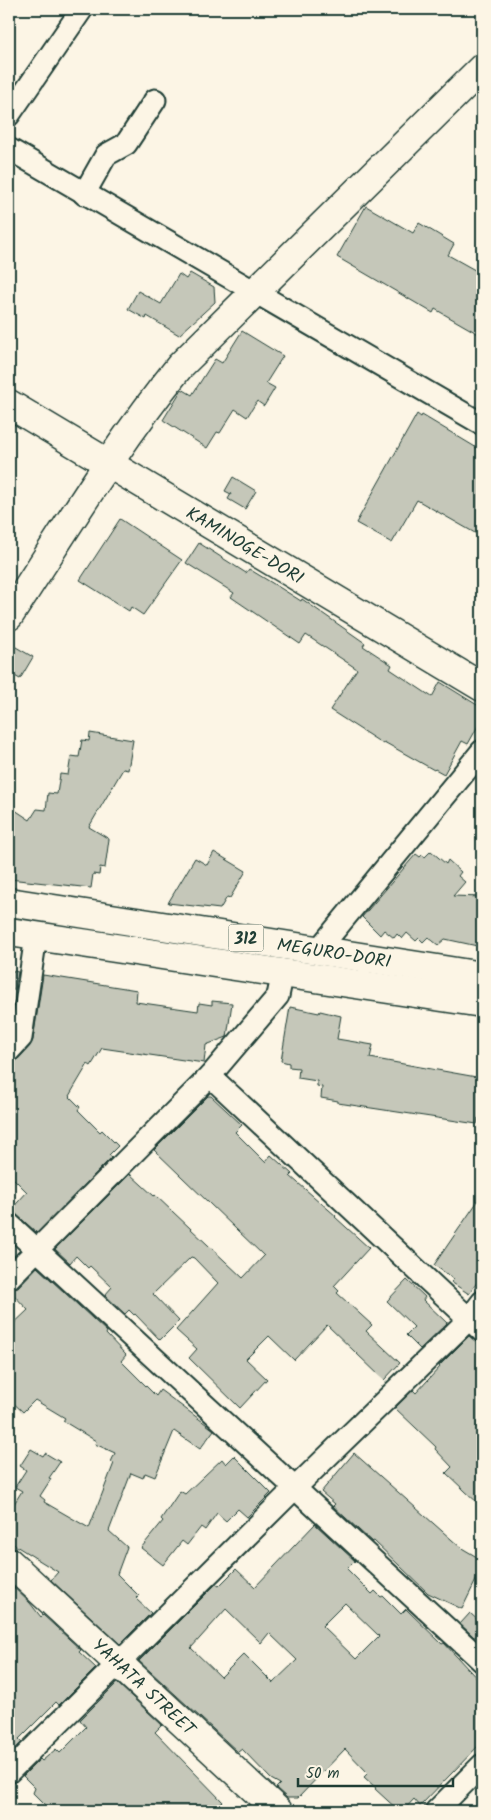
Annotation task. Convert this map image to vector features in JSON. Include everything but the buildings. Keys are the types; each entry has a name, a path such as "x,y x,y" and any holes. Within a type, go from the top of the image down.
{"street":[{"path":"9,115 82,9"},
{"path":"9,616 109,463 156,396 180,366 482,68"},
{"path":"84,194 106,155 126,144 155,100"},
{"path":"9,149 482,424"},
{"name":"KAMINOGE-DORI","path":"9,404 482,687"},
{"path":"319,949 482,751"},
{"name":"MEGURO-DORI","path":"9,902 482,976"},
{"name":"MEGURO-DORI","path":"9,932 482,1003"},
{"path":"9,1050 20,1038 36,936"},
{"path":"9,1278 210,1076 278,996 283,972"},
{"path":"210,1076 476,1325"},
{"path":"9,1224 482,1661"},
{"path":"9,1772 295,1488 476,1325 482,1302"},
{"name":"YAHATA STREET","path":"9,1562 278,1811"},
{"path":"436,1811 482,1765"}]}
